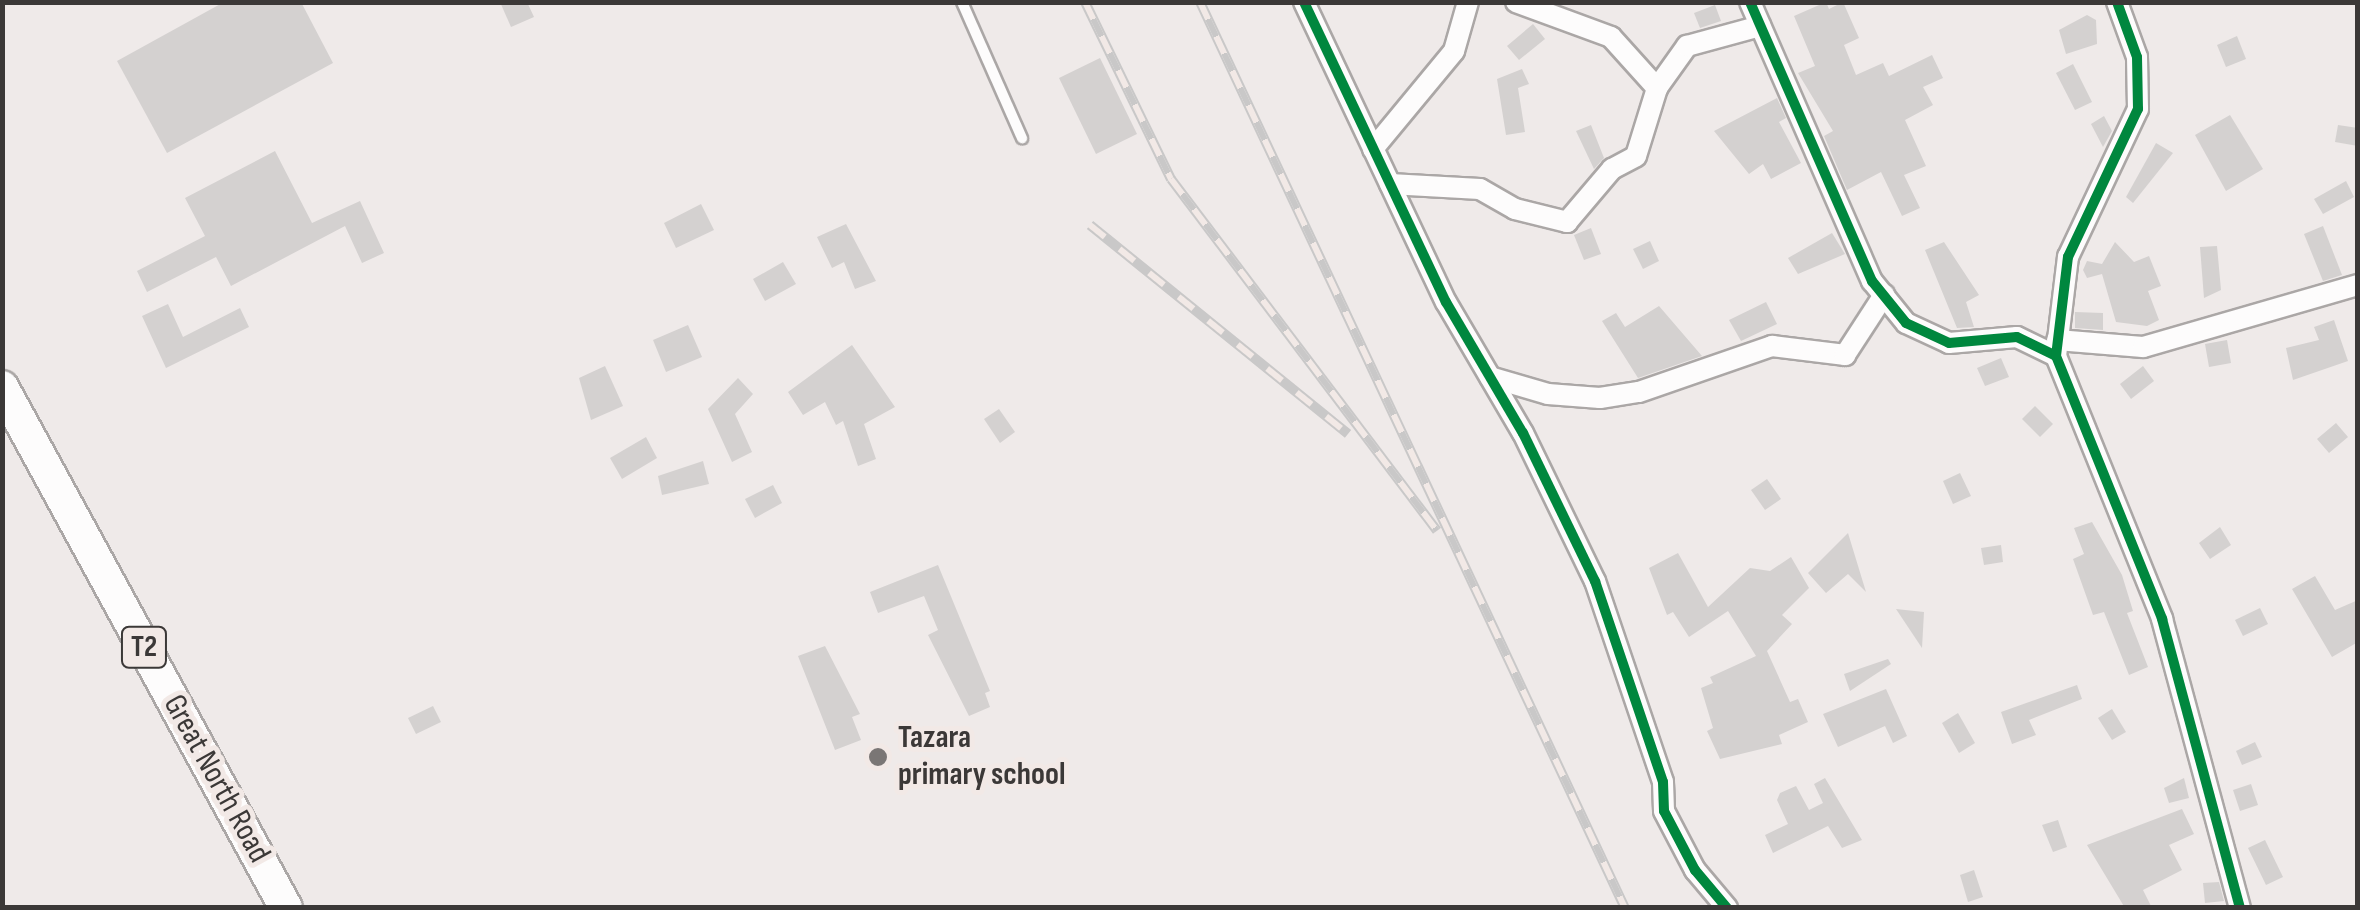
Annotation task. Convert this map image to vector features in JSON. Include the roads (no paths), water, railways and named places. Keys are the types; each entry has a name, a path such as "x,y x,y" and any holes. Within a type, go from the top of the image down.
{"highway":[{"name":"Great North Road","path":"2,386 286,908"}],"street":[{"path":"1304,2 1390,184 1595,581 1663,782 1664,811 1694,870 1727,908"},
{"path":"1373,149 1454,51 1468,2"},
{"path":"1516,2 1611,38 1657,88"},
{"path":"1750,2 1884,296 1906,324 1927,336 1949,343 2017,337 2057,348 2144,348 2358,284"},
{"path":"2117,2 2137,58 2138,109 2068,257 2057,348 2162,618 2240,908"},
{"path":"1390,184 1480,190 1516,209 1567,222 1612,169 1636,156 1657,88 1687,46 1760,26"},
{"path":"1490,377 1548,394 1600,398 1639,392 1772,346 1844,355 1884,296"}],"lane":[{"path":"962,2 1022,138"}],"railway":[{"path":"1085,2 1171,179 1437,531"},
{"path":"1200,2 1625,908"},
{"path":"1090,225 1348,434"}],"place":[{"name":"Tazara primary school","path":"878,757"}]}
